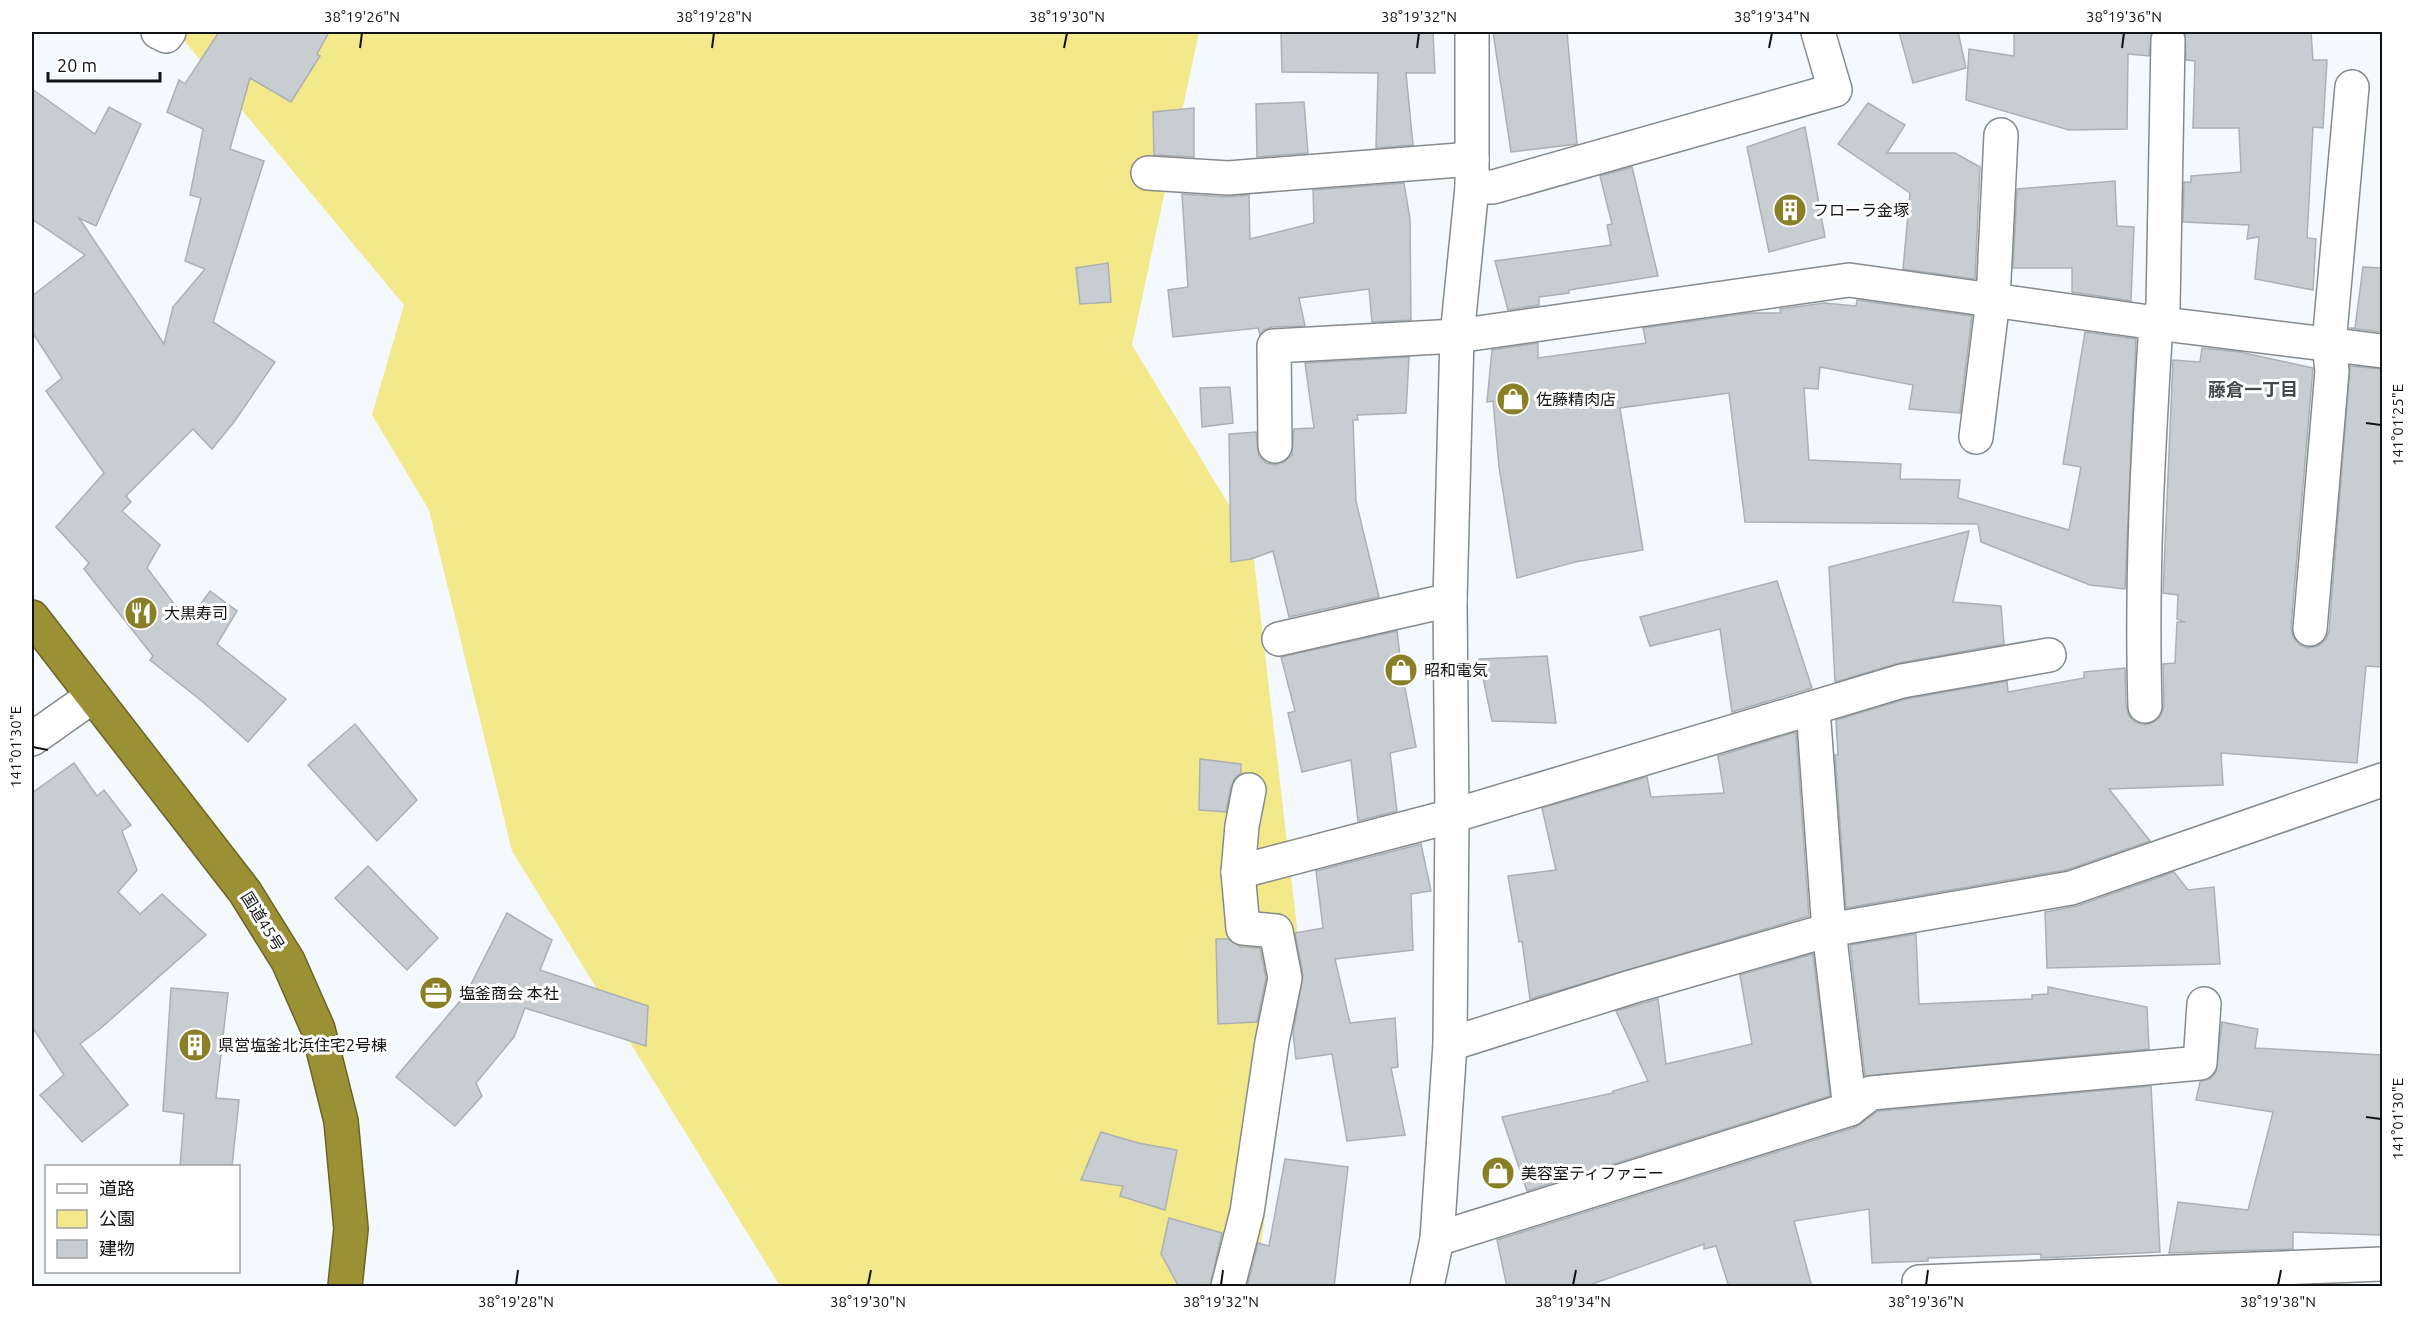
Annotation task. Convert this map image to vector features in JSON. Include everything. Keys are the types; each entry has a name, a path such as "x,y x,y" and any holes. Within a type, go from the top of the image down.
{"highway":[{"name":"国道45号","path":"32,617 245,892 288,961 318,1029 341,1121 351,1228 345,1287"}],"street":[{"path":"158,32 166,36 169,32"},
{"path":"1427,1287 1437,1239 1450,1044 1452,816 1450,600 1456,336 1472,173 1472,32"},
{"path":"1148,173 1228,178 1472,173 1493,187 1835,90 1818,32"},
{"path":"2145,705 2143,651 2146,482 2156,323 2163,307 2168,40"},
{"path":"2310,629 2332,371 2329,344 2352,87"},
{"path":"1976,437 1993,300 2001,135"},
{"path":"1275,446 1274,346 1456,336 1849,280 2156,323 2382,351"},
{"path":"1279,639 1450,600"},
{"path":"1238,872 1452,816 1902,681 2049,655"},
{"path":"32,739 93,696"},
{"path":"1813,708 1829,930 1850,1109"},
{"path":"1450,1044 1630,987 1829,930 2071,888 2382,780"},
{"path":"1228,1287 1247,1212 1272,1042 1285,978 1276,931 1244,928 1238,872 1242,826 1250,790"},
{"path":"1437,1239 1850,1109 1872,1093 2200,1063 2204,1004"},
{"path":"1919,1287 1919,1282 2382,1264"}],"green space":[{"path":"177,32 1199,32 1132,345 1252,543 1301,962 1255,1286 780,1286 512,851 429,510 372,415 404,305"}],"building":[{"path":"219,32 329,32 317,54 320,56 291,102 250,78 230,149 264,161 213,322 275,362 234,422 212,449 193,429 126,496 131,502 122,511 160,545 147,568 184,617 192,608 196,611 210,591 237,611 217,644 286,699 248,742 150,660 153,656 84,569 89,563 56,527 104,473 46,391 62,378 32,332 32,296 85,255 32,219 32,89 95,134 109,107 141,124 96,226 79,218 164,344 173,307 205,269 185,261 201,198 190,195 203,129 167,112 179,80 185,84"},
{"path":"1281,32 1433,32 1435,73 1406,73 1413,145 1376,148 1378,73 1282,72"},
{"path":"1493,32 1567,32 1577,144 1511,152"},
{"path":"1899,32 1958,32 1966,68 1913,83"},
{"path":"2014,32 2152,32 2149,56 2128,54 2127,129 2069,130 1966,100 1969,49 2014,56"},
{"path":"2185,32 2311,32 2313,60 2327,60 2323,128 2313,127 2307,238 2316,239 2313,290 2255,279 2259,237 2247,239 2249,225 2183,222 2184,182 2191,182 2191,176 2241,172 2239,128 2193,128 2195,61 2186,60"},
{"path":"1304,102 1308,153 1257,157 1256,104"},
{"path":"1868,103 1905,125 1887,153 1955,153 1980,167 1975,279 1903,269 1910,193 1838,144"},
{"path":"1194,108 1194,157 1154,155 1153,112"},
{"name":"フローラ金塚","path":"1805,127 1825,237 1769,252 1747,147"},
{"path":"1632,167 1658,276 1569,290 1569,293 1539,297 1539,305 1508,310 1495,261 1611,245 1607,225 1612,224 1600,176"},
{"path":"2115,181 2117,226 2134,227 2131,301 2072,292 2072,268 2013,268 2017,189"},
{"path":"1404,183 1410,219 1411,320 1372,322 1369,289 1299,298 1305,326 1272,327 1264,330 1260,335 1258,328 1173,337 1168,290 1188,287 1182,194 1227,197 1249,195 1250,239 1314,223 1313,190"},
{"path":"1108,263 1111,302 1080,304 1076,268"},
{"path":"2363,267 2382,268 2382,332 2349,328 2355,328"},
{"path":"1857,300 1972,316 1960,413 1909,409 1913,385 1820,367 1818,389 1804,388 1809,460 1901,464 1900,479 1960,480 1958,498 2069,530 2081,467 2063,464 2085,332 2136,339 2125,589 2090,585 1981,542 1978,524 1745,522 1729,393 1620,408 1643,550 1575,562 1517,578 1499,467 1493,401 1487,402 1492,350 1538,343 1538,358 1646,343 1643,328 1750,313 1781,313 1780,309 1824,303 1856,306"},
{"path":"2202,348 2240,352 2313,368 2291,627 2293,637 2300,645 2308,648 2318,646 2326,639 2329,631 2350,366 2382,369 2382,667 2366,666 2357,763 2221,753 2223,785 2109,789 2150,841 2066,870 1846,908 1835,755 1838,755 1836,720 1906,699 2007,681 2008,692 2084,678 2084,672 2125,668 2126,706 2129,716 2135,722 2145,725 2161,716 2164,706 2163,664 2175,663 2177,622 2185,622 2177,619 2178,595 2163,593 2173,360 2200,362"},
{"path":"1409,357 1406,413 1357,415 1358,420 1353,420 1356,501 1379,597 1289,617 1273,551 1251,559 1231,562 1229,434 1256,432 1259,456 1266,463 1275,465 1284,462 1292,455 1294,429 1314,428 1305,363"},
{"path":"1230,387 1233,423 1202,427 1200,388"},
{"path":"1969,531 1953,602 2001,606 2004,644 1899,663 1835,682 1829,567"},
{"path":"1777,581 1812,688 1732,712 1720,629 1650,646 1640,617"},
{"path":"1397,631 1416,747 1390,753 1397,811 1358,821 1351,760 1302,772 1288,713 1295,711 1281,657"},
{"path":"1547,656 1556,723 1492,721 1479,659"},
{"path":"355,724 417,800 377,841 308,765"},
{"path":"1796,732 1809,916 1530,999 1522,941 1519,942 1508,876 1556,870 1542,808 1647,777 1651,797 1724,793 1718,756"},
{"path":"1200,759 1241,764 1241,773 1231,786 1226,812 1199,810"},
{"path":"74,763 97,796 104,790 131,825 122,831 137,870 118,892 140,914 162,894 206,935 80,1044 128,1105 82,1142 40,1095 64,1075 32,1027 32,793"},
{"path":"1421,844 1431,891 1411,894 1413,950 1335,959 1350,1023 1395,1018 1398,1067 1391,1068 1405,1135 1347,1141 1332,1054 1296,1059 1293,1033 1303,975 1295,933 1323,928 1316,871"},
{"path":"368,866 438,938 407,970 335,898"},
{"path":"2174,872 2188,890 2214,887 2220,964 2047,968 2045,912 2077,906"},
{"path":"507,913 552,940 540,970 648,1006 646,1046 525,1008 514,1037 476,1083 482,1096 455,1126 396,1077 466,994"},
{"path":"1916,934 1919,1004 2032,999 2032,995 2048,994 2048,987 2147,1007 2149,1049 1865,1076 1850,945"},
{"path":"1216,939 1228,939 1241,947 1260,948 1266,978 1257,1022 1218,1024"},
{"path":"1813,954 1830,1096 1527,1191 1502,1117 1613,1093 1613,1091 1648,1081 1616,1011 1658,999 1666,1064 1752,1044 1740,975"},
{"name":"県営塩釜北浜住宅2号棟","path":"171,988 228,993 216,1098 239,1100 232,1165 180,1165 184,1114 163,1111"},
{"path":"2222,1022 2258,1029 2255,1048 2382,1055 2382,1235 2293,1232 2293,1249 2169,1253 2178,1202 2248,1210 2273,1112 2196,1100 2200,1082 2210,1079 2216,1072"},
{"path":"2151,1086 2160,1252 2041,1258 2041,1254 1928,1258 1928,1261 1872,1263 1869,1209 1794,1221 1812,1287 1729,1287 1716,1246 1704,1249 1704,1244 1584,1287 1507,1287 1497,1240 1856,1127 1878,1111"},
{"path":"1101,1132 1138,1143 1177,1150 1165,1210 1120,1196 1123,1186 1081,1180"},
{"path":"1285,1159 1348,1167 1334,1287 1247,1287 1258,1243 1269,1246"},
{"path":"1169,1218 1222,1233 1210,1287 1179,1287 1161,1254"}],"place":[{"name":"フローラ金塚","path":"1790,210"},
{"name":"佐藤精肉店","path":"1513,399"},
{"name":"大黒寿司","path":"141,613"},
{"name":"昭和電気","path":"1401,670"},
{"name":"塩釜商会 本社","path":"436,993"},
{"name":"県営塩釜北浜住宅2号棟","path":"195,1045"},
{"name":"美容室ティファニー","path":"1498,1173"}],"district":[{"name":"藤倉一丁目","path":"2253,390"}]}
